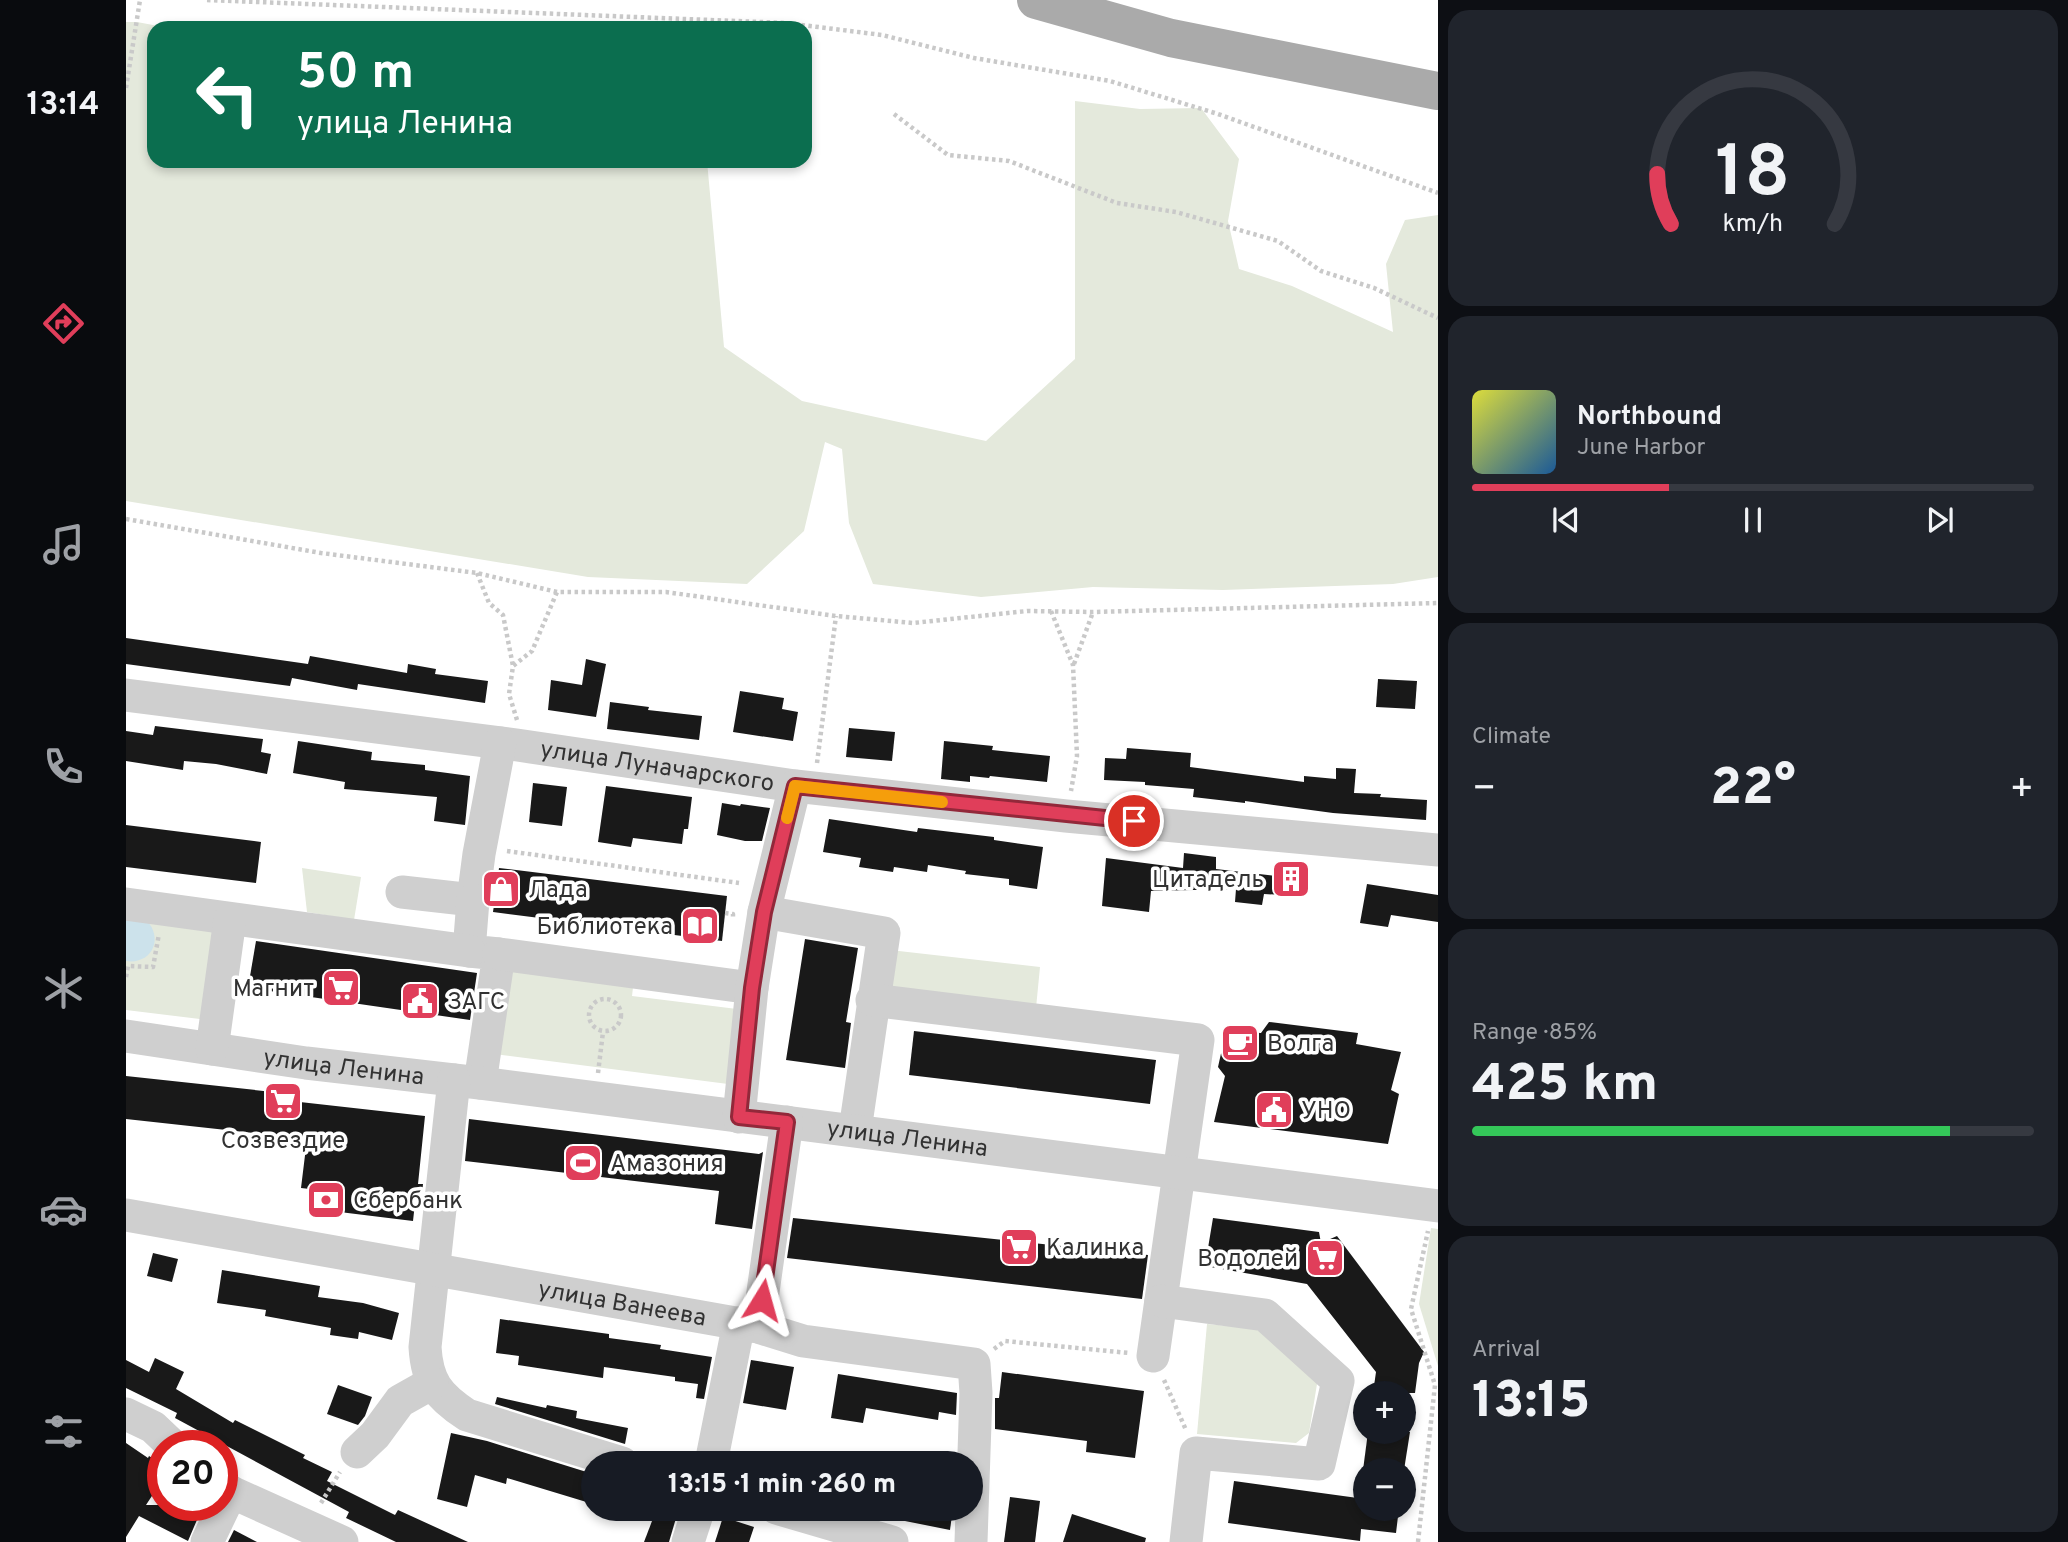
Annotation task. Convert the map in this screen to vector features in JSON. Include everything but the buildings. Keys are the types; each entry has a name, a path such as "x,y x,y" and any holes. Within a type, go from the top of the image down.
{"main road":[{"path":"1037,0 1171,38 1438,91"}],"street":[{"name":"улица Луначарского","path":"126,695 508,744 804,787 1066,816 1438,850"},
{"path":"508,744 478,864 473,900 484,953 467,1081 433,1271 425,1347 426,1367 432,1383 448,1403 467,1415 583,1451"},
{"path":"739,1117 752,988 764,912 804,787"},
{"path":"402,892 473,900"},
{"path":"126,904 752,988"},
{"path":"764,912 884,933 872,1000 855,1130"},
{"path":"212,1049 230,919"},
{"path":"872,1000 1198,1040 1153,1356"},
{"name":"улица Ленина","path":"126,1037 306,1063 467,1081 1436,1205"},
{"path":"714,1451 749,1325 787,1122"},
{"name":"улица Ванеева","path":"126,1215 749,1325 803,1341 974,1364"},
{"path":"1161,1301 1265,1315 1338,1381 1319,1464 1196,1453 1186,1542"},
{"path":"971,1542 976,1392 974,1364"},
{"path":"356,1452 375,1435 400,1401 432,1383"},
{"path":"126,1414 156,1430"},
{"path":"238,1494 342,1542"},
{"path":"207,1542 215,1521"},
{"path":"688,1542 695,1521"},
{"path":"820,1521 892,1542"}],"path":[{"path":"126,88 141,0"},
{"path":"207,0 724,21"},
{"path":"812,27 882,34 974,58 1110,81 1218,114 1438,193"},
{"path":"894,114 948,155 1009,161 1117,203 1176,212 1278,241 1321,271 1374,288 1438,318"},
{"path":"126,519 321,553 477,573 557,592 666,592 836,617 913,623 1027,611 1093,612 1438,603"},
{"path":"477,573 489,603 503,615 513,666 509,694 517,714 508,744"},
{"path":"513,666 532,651 557,592"},
{"path":"1051,611 1073,665 1077,755 1066,816"},
{"path":"1073,665 1093,612"},
{"path":"804,787 836,617"},
{"path":"478,864 506,851 739,884"},
{"path":"126,978 127,966 153,967 163,909"},
{"path":"725,913 733,914 733,922"},
{"path":"605,999 619,1006 621,1016 617,1026 603,1032 593,1027 588,1017 591,1006 605,999"},
{"path":"597,1080 603,1032"},
{"path":"1418,1542 1435,1385 1412,1309 1436,1205"},
{"path":"974,1364 1005,1340 1153,1356 1196,1453"},
{"path":"309,1525 342,1467 356,1452"}],"shaded area":[{"path":"126,22 147,24 147,168 708,168 724,347 802,401 986,441 1075,359 1075,101 1140,109 1201,108 1239,159 1228,221 1239,269 1292,286 1393,332 1386,264 1405,220 1438,215 1438,577 1393,584 1223,590 1093,587 981,597 873,584 849,523 842,449 825,442 804,531 747,584 588,577 126,501"},
{"path":"302,868 361,877 354,920 307,912"},
{"path":"126,909 221,922 208,1020 126,1010"},
{"path":"890,950 1040,967 1036,1008 885,991"},
{"path":"505,962 634,979 632,996 737,1009 728,1084 494,1054"},
{"path":"1431,1228 1438,1229 1438,1366 1419,1304"},
{"path":"1207,1324 1262,1329 1318,1378 1309,1433 1296,1443 1197,1434"}],"water":[{"path":"126,917 147,921 152,928 154,943 148,955 142,959 126,961"}],"slow traffic":[{"path":"787,818 795,786 942,802"}],"place":[{"name":"Цитадель","path":"1291,879"},
{"name":"Лада","path":"501,889"},
{"name":"Библиотека","path":"700,926"},
{"name":"Магнит","path":"341,988"},
{"name":"ЗАГС","path":"420,1001"},
{"name":"Волга","path":"1240,1043"},
{"name":"Созвездие","path":"283,1101"},
{"name":"УНО","path":"1274,1110"},
{"name":"Амазония","path":"583,1163"},
{"name":"Сбербанк","path":"326,1200"},
{"name":"Калинка","path":"1019,1247"},
{"name":"Водолей","path":"1325,1258"}],"route":[{"path":"762,1300 787,1122 739,1117 752,988 764,912 795,786 1134,821"}]}
